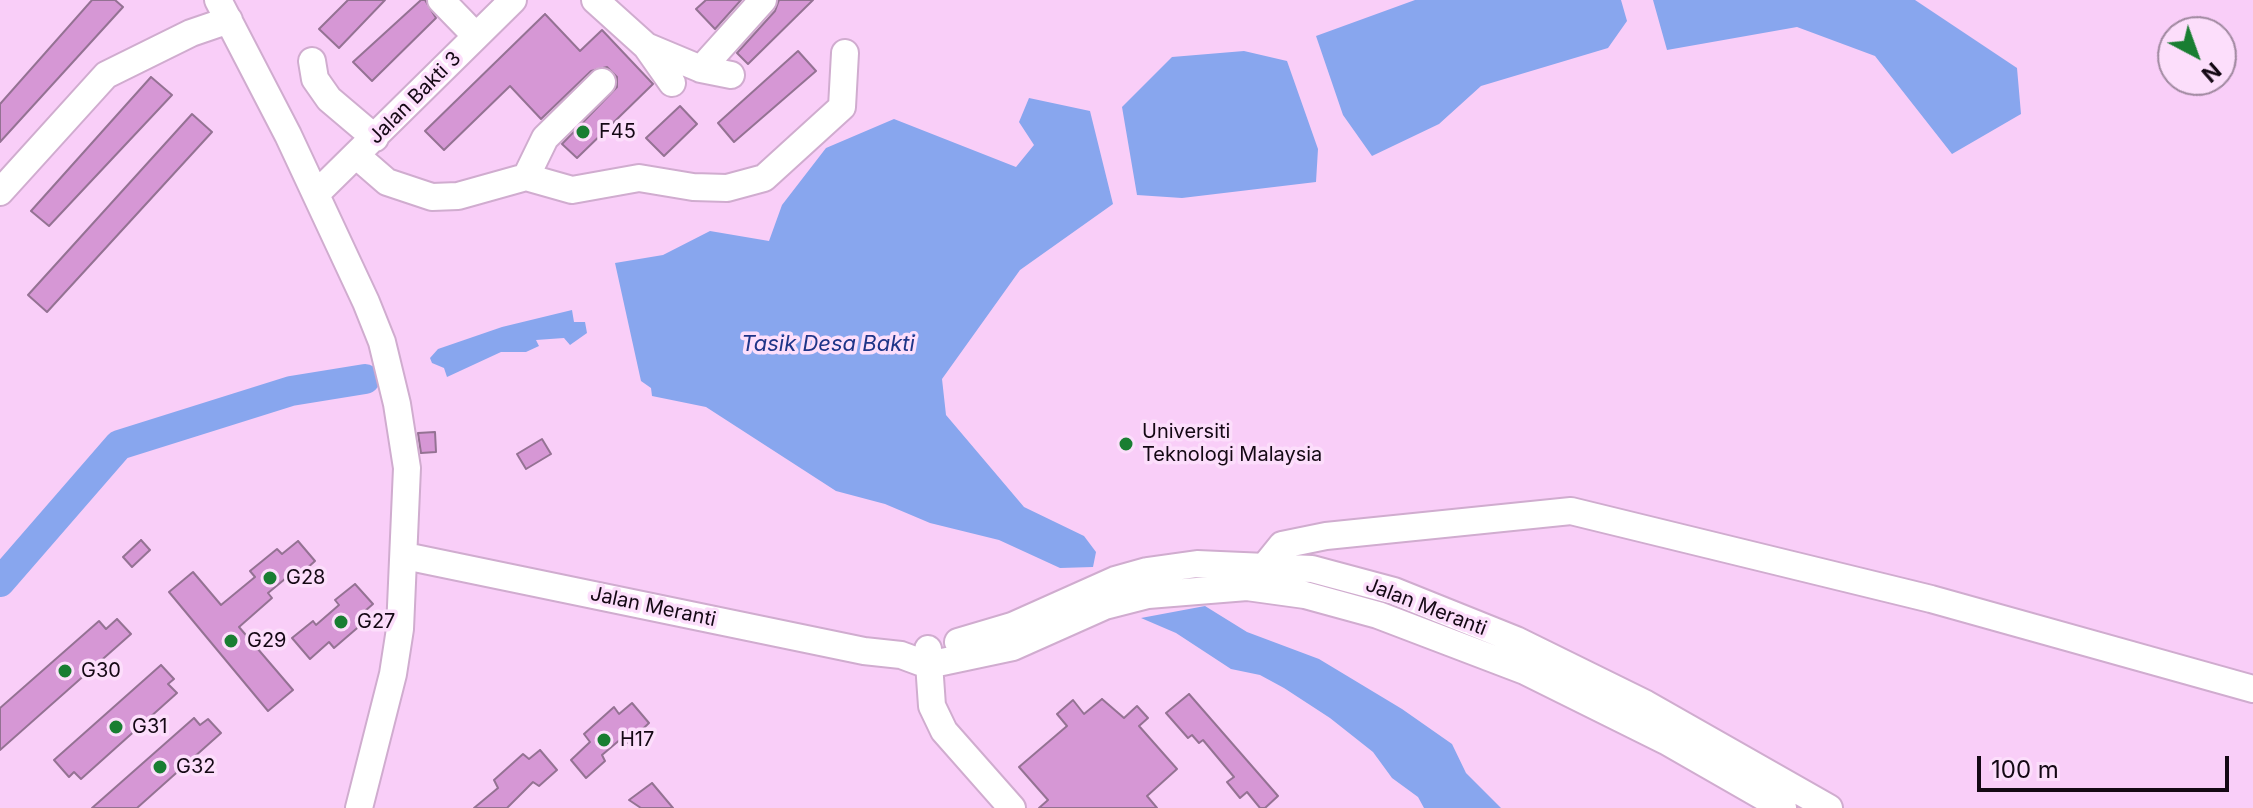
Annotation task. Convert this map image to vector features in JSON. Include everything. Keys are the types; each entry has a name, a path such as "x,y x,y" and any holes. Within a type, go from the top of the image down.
{"street":[{"path":"441,0 476,36"},
{"name":"Jalan Bakti 3","path":"316,194 513,0"},
{"path":"595,0 625,9 672,83"},
{"path":"701,69 763,0"},
{"path":"0,192 106,75 191,33 224,10 316,194 382,342 397,404 407,468 405,556 393,674 359,808"},
{"path":"646,46 701,69 731,75"},
{"path":"312,61 315,79 366,147 387,182 402,190 432,197 458,196 526,177 572,190 639,178 693,187 727,188 764,178 842,107 845,53"},
{"path":"526,177 545,138 602,82"},
{"path":"1265,566 1282,545 1326,536 1571,511 1931,599 2253,689"},
{"name":"Jalan Meranti","path":"405,556 864,651 901,655 928,656 1013,647 1105,606 1148,595 1247,587 1305,595 1378,615 1525,671 1666,741 1783,808"},
{"name":"Jalan Meranti","path":"928,656 1135,573 1197,564 1312,569 1373,584 1516,640 1659,711 1829,808"},
{"path":"928,656 932,706 944,731 1012,808"}],"shaded area":[{"name":"Universiti Teknologi Malaysia","path":"0,0 2253,0 2253,808 0,808"}],"water":[{"path":"1415,0 1621,0 1627,21 1608,48 1481,86 1439,124 1372,156 1343,115 1316,36"},
{"path":"1653,0 1915,0 2017,68 2021,114 1952,154 1875,56 1797,27 1667,50"},
{"path":"1244,51 1287,61 1318,149 1316,182 1182,198 1137,195 1122,107 1172,57"},
{"name":"Tasik Desa Bakti","path":"1029,98 1090,111 1113,204 1020,270 942,379 946,415 1024,507 1084,536 1096,552 1093,567 1060,568 999,540 930,523 885,504 836,491 706,407 652,396 651,388 641,381 615,263 663,255 710,231 769,241 782,205 826,148 894,119 1016,167 1034,145 1019,122"},
{"path":"572,310 574,322 585,322 587,333 570,345 564,338 536,340 539,346 526,352 501,352 447,377 444,368 432,363 430,358 438,349 502,327"},
{"path":"1205,606 1247,632 1319,659 1402,709 1452,744 1466,773 1501,808 1424,808 1418,797 1392,778 1373,752 1330,718 1260,675 1231,669 1176,633 1141,618"}],"building":[{"path":"92,0 115,0 123,7 0,142 0,104"},
{"path":"348,0 385,0 339,48 319,29"},
{"path":"421,0 425,0 436,18 372,81 353,62"},
{"path":"706,0 741,0 715,29 696,9"},
{"path":"779,0 813,0 748,64 737,53 775,11"},
{"path":"545,14 580,51 602,30 653,84 577,158 562,144 617,87 617,77 607,67 591,71 541,119 510,86 444,150 425,131"},
{"path":"798,51 816,71 734,142 718,123"},
{"path":"151,77 172,95 49,226 31,211"},
{"path":"680,106 697,124 664,156 646,138"},
{"path":"192,114 212,132 47,312 28,295"},
{"path":"435,432 436,452 421,453 418,433"},
{"path":"542,439 551,454 526,469 517,454"},
{"path":"141,540 150,550 132,567 123,557"},
{"name":"G29","path":"298,541 315,561 295,579 291,574 268,593 272,598 239,627 293,690 268,711 169,592 193,572 221,605 255,577 250,571 277,549 282,554"},
{"name":"G27","path":"355,584 373,604 357,618 363,623 334,648 329,642 310,659 292,638 313,621 316,625 339,605 335,600"},
{"name":"G30","path":"117,619 131,634 0,750 0,708 99,621 106,629"},
{"name":"G31","path":"161,665 174,679 168,684 177,693 81,779 74,772 69,777 54,760"},
{"path":"1189,694 1278,796 1265,808 1260,808 1247,792 1240,798 1227,782 1234,777 1203,740 1199,743 1192,735 1188,738 1166,713"},
{"path":"1102,699 1124,718 1137,706 1148,718 1139,726 1177,769 1147,796 1157,808 1039,808 1048,800 1019,767 1067,726 1057,714 1073,700 1084,714"},
{"name":"H17","path":"632,703 649,723 628,743 622,738 602,755 605,761 586,778 571,760 590,742 584,734 614,707 619,714"},
{"name":"G32","path":"194,718 200,725 208,719 221,733 137,808 92,808"},
{"path":"540,750 557,770 539,786 533,782 507,808 474,808 498,788 494,780 523,754 529,759"},
{"path":"652,783 673,808 641,808 629,800"}],"waterway":[{"path":"0,582 119,445 291,391 365,379"}],"place":[{"name":"F45","path":"583,132"},
{"name":"Universiti Teknologi Malaysia","path":"1126,444"},
{"name":"G28","path":"270,578"},
{"name":"G27","path":"341,622"},
{"name":"G29","path":"231,641"},
{"name":"G30","path":"65,671"},
{"name":"G31","path":"116,727"},
{"name":"H17","path":"604,740"},
{"name":"G32","path":"160,767"}]}
